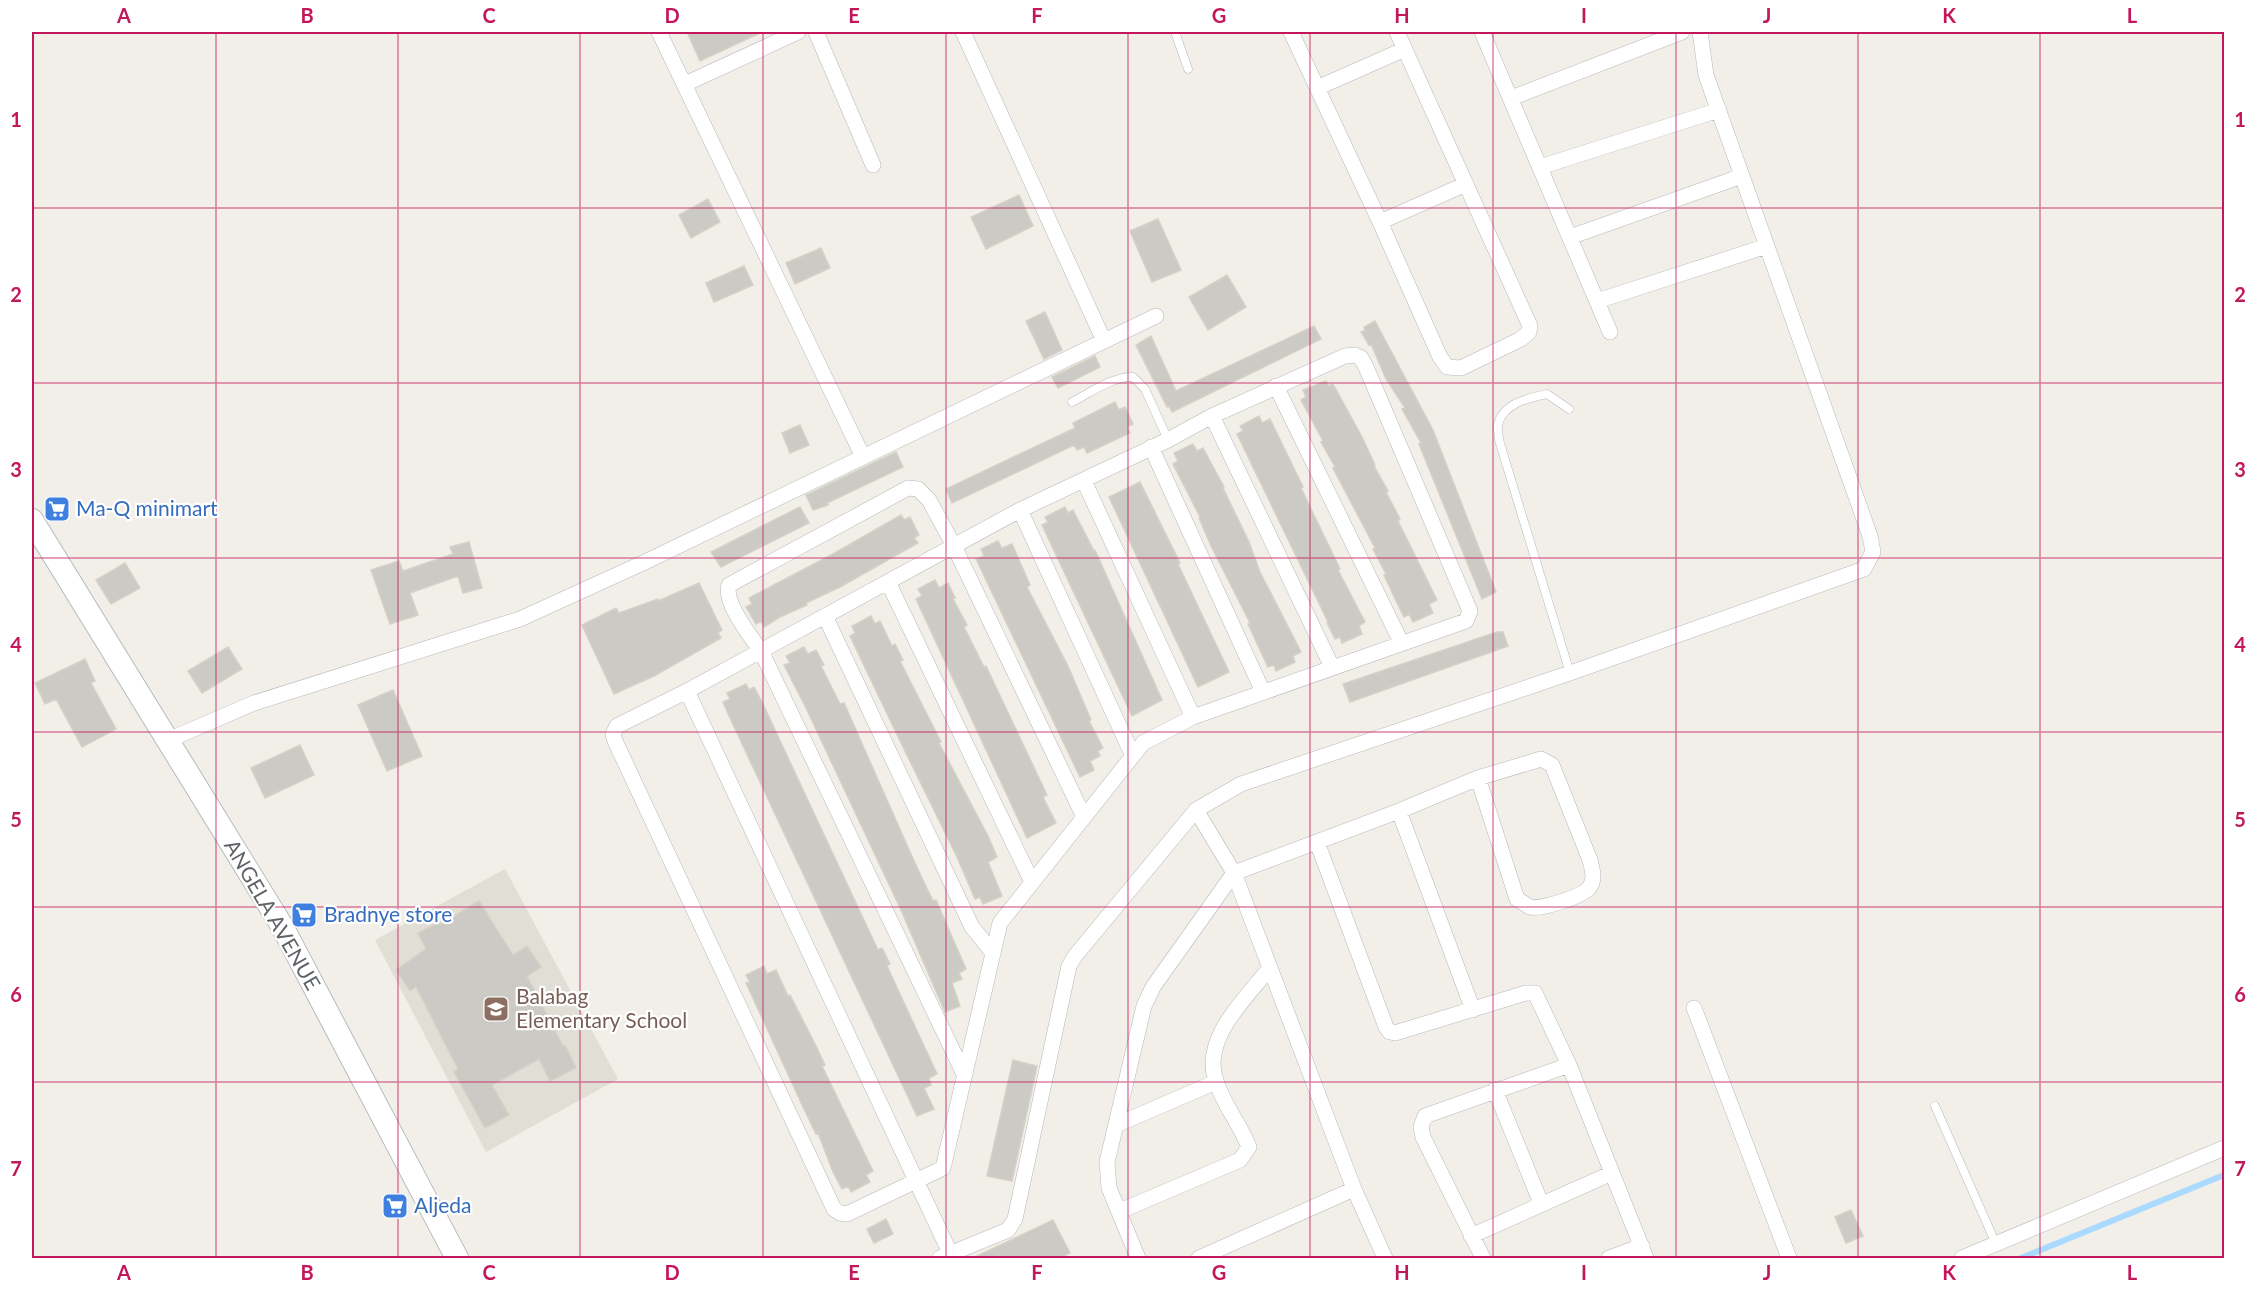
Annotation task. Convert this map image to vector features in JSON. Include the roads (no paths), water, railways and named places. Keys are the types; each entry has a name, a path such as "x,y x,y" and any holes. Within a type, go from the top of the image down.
{"main road":[{"name":"ANGELA AVENUE","path":"32,520 282,926 457,1258"}],"street":[{"path":"659,32 863,457"},
{"path":"685,84 798,32"},
{"path":"816,32 873,165"},
{"path":"963,32 1104,341"},
{"path":"1291,32 1440,357 1447,367 1461,368 1521,339 1530,326 1397,32"},
{"path":"1482,32 1610,332"},
{"path":"1511,98 1682,32"},
{"path":"687,691 916,1180 945,1256 1008,1230 1015,1219 1069,966 1196,810 1241,784 1570,673 1864,569 1873,552 1869,536 1706,75 1700,32"},
{"path":"1317,88 1405,49"},
{"path":"1540,167 1719,110"},
{"path":"1570,237 1742,176"},
{"path":"1380,222 1466,184"},
{"path":"1597,301 1767,246"},
{"path":"166,741 254,704 520,619 645,562 1156,316"},
{"path":"1355,355 1361,358 1470,611 1466,621 1193,717 1143,743 1000,923 943,1168 847,1214 840,1213 834,1209 613,734 617,726 687,691 1020,510 1168,440 1212,416 1345,356 1355,355"},
{"path":"1276,386 1401,642"},
{"path":"1212,416 1332,667"},
{"path":"1151,447 1263,692"},
{"path":"1084,481 1193,717"},
{"path":"964,1074 761,651 740,620 727,590 729,585 908,488 918,489 929,500 954,546 1084,817"},
{"path":"1020,510 1133,756"},
{"path":"888,582 1032,882"},
{"path":"825,616 972,927 993,953"},
{"path":"1138,1258 1109,1188 1107,1162 1144,1006 1153,987 1234,873 1399,811 1478,778 1541,759 1552,765 1590,860 1594,875 1589,888 1548,906 1531,907 1517,899 1478,778"},
{"path":"1196,810 1234,873 1354,1189 1385,1258"},
{"path":"1399,811 1473,1010"},
{"path":"1317,842 1386,1027 1390,1032 1395,1034 1526,993 1535,993 1569,1065 1644,1252 1609,1258"},
{"path":"1120,1211 1240,1160 1244,1156 1249,1147 1216,1082 1214,1053 1221,1033 1269,969"},
{"path":"1694,1008 1790,1258"},
{"path":"1483,1258 1423,1137 1421,1127 1425,1116 1569,1065"},
{"path":"1116,1125 1216,1082"},
{"path":"1495,1090 1541,1203"},
{"path":"1962,1258 2224,1148"},
{"path":"1471,1236 1612,1173"},
{"path":"1198,1258 1354,1189"}],"lane":[{"path":"1175,32 1188,69"},
{"path":"1072,402 1124,376 1133,377 1145,389 1168,440"},
{"path":"1569,409 1546,394 1523,399 1508,410 1498,424 1499,440 1570,673"},
{"path":"1935,1106 1996,1244"}],"waterway":[{"path":"2021,1258 2224,1175"}],"place":[{"name":"Ma-Q minimart","path":"57,509"},
{"name":"Bradnye store","path":"304,915"},
{"name":"Balabag Elementary School","path":"496,1009"},
{"name":"Aljeda","path":"395,1206"}]}
